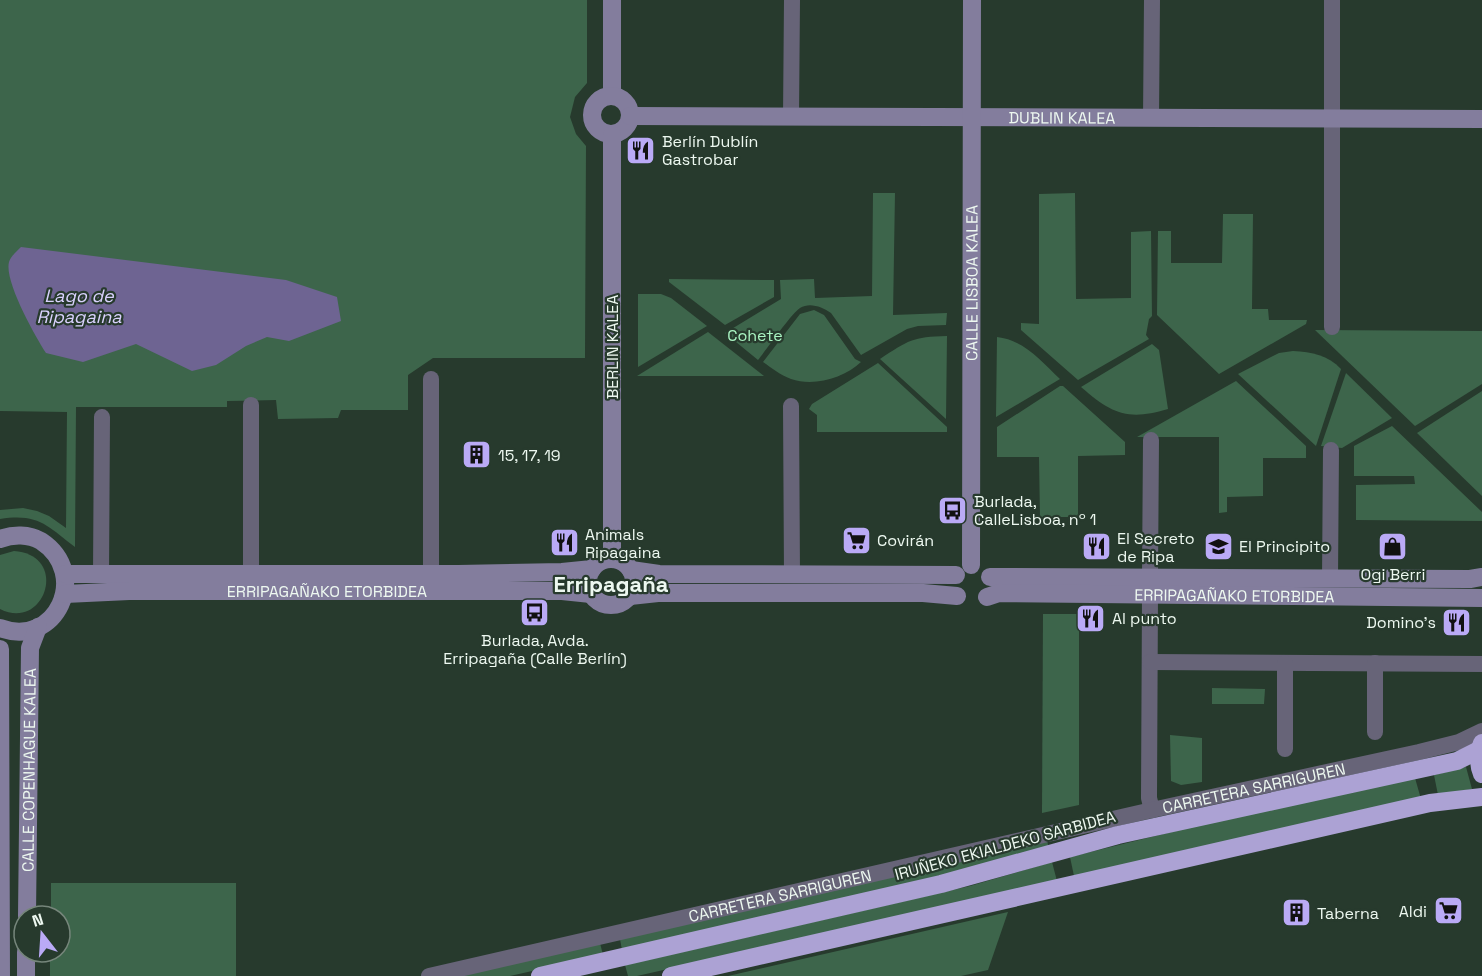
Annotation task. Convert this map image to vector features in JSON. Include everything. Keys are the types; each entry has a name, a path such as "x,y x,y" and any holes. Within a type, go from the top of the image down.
{"highway":[{"path":"1480,747 1479,769 1482,774"},
{"name":"IRUÑEKO EKIALDEKO SARBIDEA","path":"540,976 941,884 1118,835 1456,761 1480,747"},
{"path":"671,976 1430,803 1482,797"}],"street":[{"path":"612,0 612,96"},
{"path":"791,117 792,0"},
{"name":"CALLE LISBOA KALEA","path":"963,570 972,117 972,0"},
{"path":"1152,0 1152,118"},
{"path":"1332,0 1332,327"},
{"path":"612,96 625,102 630,116 621,132 612,135 602,132 594,125 592,115 594,105 602,98 612,96"},
{"name":"DUBLIN KALEA","path":"630,116 1482,119"},
{"name":"BERLIN KALEA","path":"612,135 612,559"},
{"name":"ERRIPAGAÑAKO ETORBIDEA","path":"431,379 431,573"},
{"name":"ERRIPAGAÑAKO ETORBIDEA","path":"251,405 251,572"},
{"path":"791,406 792,576"},
{"path":"101,574 102,417"},
{"name":"ERRIPAGAÑAKO ETORBIDEA","path":"1150,586 1151,440"},
{"name":"ERRIPAGAÑAKO ETORBIDEA","path":"1330,579 1331,450"},
{"path":"0,539 21,535 37,539 50,547 59,559 65,574 65,594 59,608 50,619 38,627 23,632 0,628"},
{"path":"630,596 658,593 923,593 957,596 966,603 972,604 983,601 992,587 990,577 982,568 792,576 659,574 631,570 620,561 612,559 601,561 592,569 588,577 591,594 599,603 610,606 621,603 630,596 634,588 631,570"},
{"name":"ERRIPAGAÑAKO ETORBIDEA","path":"65,574 562,573 592,569"},
{"path":"957,596 954,585 963,570"},
{"name":"ERRIPAGAÑAKO ETORBIDEA","path":"990,577 1150,586 1482,598"},
{"name":"ERRIPAGAÑAKO ETORBIDEA","path":"987,597 999,593 1150,586 1330,579 1470,579 1482,577"},
{"path":"1150,586 1149,798 1152,810"},
{"name":"ERRIPAGAÑAKO ETORBIDEA","path":"65,594 129,591 562,591 591,594"},
{"name":"CALLE COPENHAGUE KALEA","path":"27,904 30,648 38,627"},
{"name":"CALLE COPENHAGUE KALEA","path":"0,649 1,976"},
{"path":"1150,662 1482,664"},
{"path":"1285,663 1285,749"},
{"path":"1375,663 1375,732"},
{"name":"CARRETERA SARRIGUREN","path":"429,976 1152,810 1419,752 1459,742 1482,731"}],"green space":[{"path":"0,0 587,0 587,83 575,97 570,117 576,134 586,146 585,358 433,358 408,375 408,410 341,410 338,418 278,419 276,400 227,401 227,407 76,407 75,547 42,523 24,518 0,519 0,510 23,508 49,516 66,528 67,412 0,411"},
{"name":"Cohete","path":"873,193 895,193 893,315 947,313 946,325 918,326 907,329 861,355 831,313 820,307 808,305 800,308 785,324 758,360 725,333 781,299 780,280 814,279 815,298 872,296"},
{"path":"1075,193 1076,299 1131,298 1131,232 1151,231 1152,316 1149,319 1146,335 1149,339 1078,380 1021,330 1021,323 1039,324 1039,194"},
{"path":"1223,214 1253,214 1252,309 1268,309 1269,320 1307,320 1306,324 1219,374 1157,315 1158,231 1171,231 1171,263 1222,263"},
{"path":"669,279 774,280 774,297 725,325 669,282"},
{"path":"638,294 661,294 671,298 707,326 638,367"},
{"path":"814,310 824,315 855,359 861,362 837,377 809,382 787,377 763,362 800,314"},
{"path":"1315,330 1482,331 1482,384 1415,426"},
{"path":"708,332 764,376 637,376"},
{"path":"947,336 946,419 880,359 911,341 926,337"},
{"path":"997,337 1016,342 1024,347 1060,379 996,417"},
{"path":"1152,344 1159,350 1168,409 1154,413 1121,413 1102,404 1081,387"},
{"path":"1293,351 1319,355 1331,360 1341,369 1316,446 1238,374 1279,353"},
{"path":"878,363 947,427 947,432 817,432 817,415 809,409 812,404"},
{"path":"1346,373 1392,418 1342,448 1321,446"},
{"path":"1236,381 1306,446 1306,458 1263,458 1263,496 1227,497 1227,512 1219,513 1219,437 1137,437"},
{"path":"1063,386 1125,442 1125,455 1078,456 1078,517 1040,517 1039,457 997,457 997,427"},
{"path":"1482,391 1482,496 1417,433"},
{"path":"1392,426 1482,512 1482,521 1356,520 1356,485 1415,484 1414,476 1354,476 1354,446"},
{"path":"14,551 31,556 42,565 46,577 45,590 39,602 29,610 16,613 0,609 0,555"},
{"path":"1043,614 1079,614 1079,805 1042,813"},
{"path":"1212,688 1265,689 1264,704 1212,704"},
{"path":"1170,735 1202,738 1202,782 1181,785 1171,781"},
{"path":"1466,767 1472,789 1438,795 1434,775"},
{"path":"1415,778 1421,799 1074,876 1070,857 1216,821"},
{"path":"1047,841 1049,848 948,875 622,950 620,939"},
{"path":"1052,862 1057,881 637,976 628,976 625,965 970,886"},
{"path":"51,883 236,883 236,976 50,976 50,964 72,964 72,904 51,904"},
{"path":"1008,912 988,970 961,976 728,976"},
{"path":"600,943 603,955 510,976 457,976"}],"water":[{"name":"Lago de Ripagaina","path":"21,247 286,280 337,297 341,321 289,341 267,337 246,346 216,365 192,371 136,344 83,362 46,353 35,334 16,295 9,271 10,260"}],"place":[{"name":"Berlín Dublín Gastrobar","path":"641,150"},
{"name":"15, 17, 19","path":"477,455"},
{"name":"Burlada, CalleLisboa, nº 1","path":"953,510"},
{"name":"Covirán","path":"856,540"},
{"name":"Animals Ripagaina","path":"564,543"},
{"name":"El Principito","path":"1218,546"},
{"name":"Ogi Berri","path":"1393,546"},
{"name":"El Secreto de Ripa","path":"1096,547"},
{"name":"Burlada, Avda. Erripagaña (Calle Berlín)","path":"535,612"},
{"name":"Al punto","path":"1091,618"},
{"name":"Domino's","path":"1457,622"},
{"name":"Aldi","path":"1448,911"},
{"name":"Taberna","path":"1296,913"}],"district":[{"name":"Erripagaña","path":"611,584"}]}
